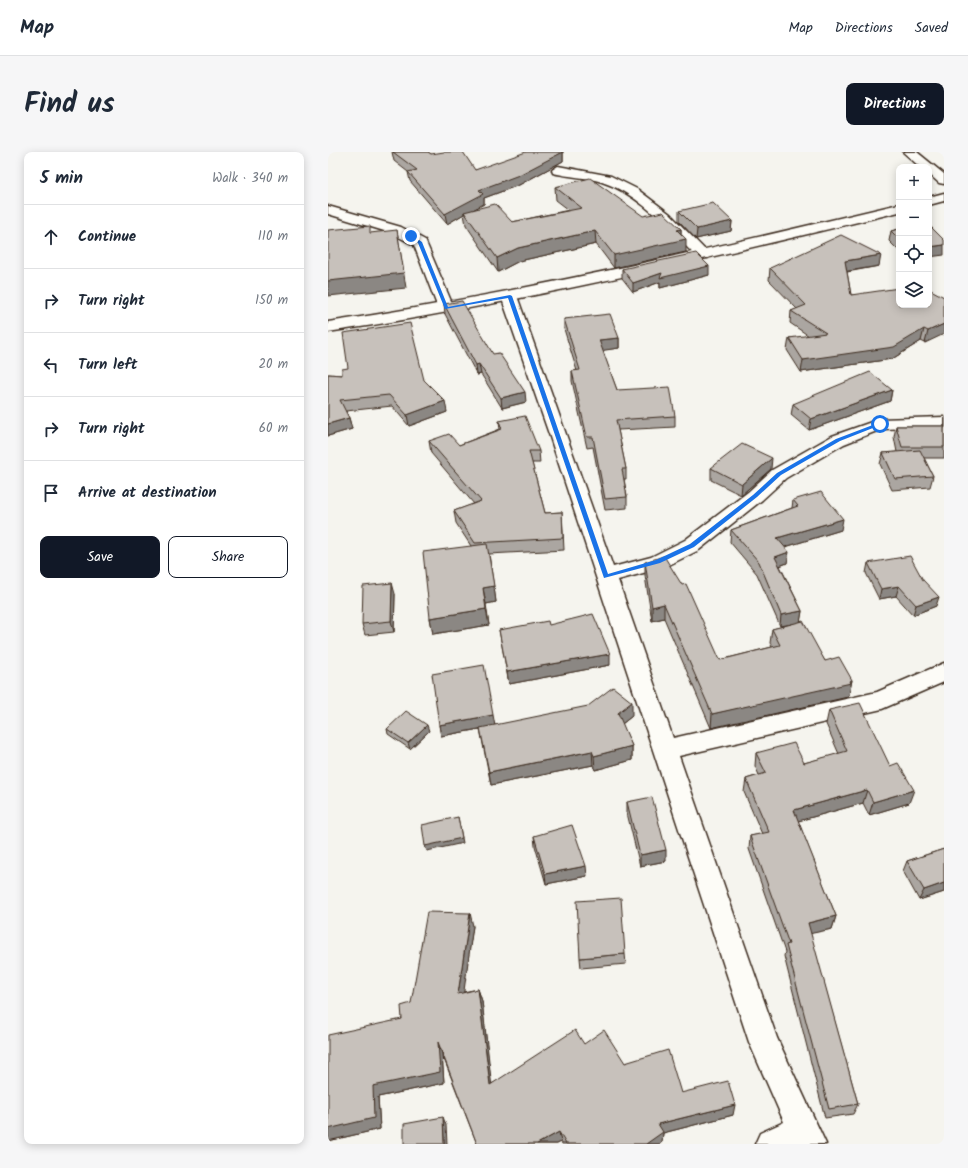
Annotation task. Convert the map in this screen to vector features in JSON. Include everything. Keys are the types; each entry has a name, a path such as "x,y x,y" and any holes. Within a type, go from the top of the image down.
{"street":[{"path":"909,152 923,164"},
{"path":"558,170 602,178 632,190 663,216 703,255"},
{"path":"932,171 944,180"},
{"path":"932,200 944,197"},
{"path":"328,327 510,296 703,255 896,209"},
{"path":"328,210 396,230 420,242 446,308"},
{"path":"510,296 764,1042 807,1136 771,1144"},
{"path":"606,576 658,562 692,545 743,506 779,474 838,440 880,424 944,422"},
{"path":"665,750 882,700 944,672"}],"building":[{"path":"393,152 428,152 431,154 463,152 475,170 526,152 563,152 519,175 479,190 483,194 445,214 408,172 417,170"},
{"path":"590,178 643,216 663,212 681,229 677,230 686,239 614,255 595,231 518,248 497,258 464,212 495,204 512,222 582,208 555,187"},
{"path":"713,203 732,221 697,229 679,211"},
{"path":"370,226 370,233 397,230 404,273 328,281 328,230"},
{"path":"932,228 944,240 944,245 932,247"},
{"path":"896,230 896,236 891,231"},
{"path":"841,235 881,255 845,261 851,295 896,288 896,308 932,308 932,291 944,297 944,324 928,331 924,329 894,347 803,360 789,338 826,333 791,311 806,305 770,268"},
{"path":"696,253 709,266 660,278 662,273 633,283 622,269"},
{"path":"462,301 493,354 499,353 525,392 501,398 479,364 476,365 444,304"},
{"path":"610,314 619,338 599,340 617,390 670,387 675,416 616,420 626,469 622,469 627,497 605,499 593,437 587,437 572,371 580,370 564,319"},
{"path":"410,323 424,380 445,401 407,415 389,395 340,400 349,418 328,424 328,374 342,375 342,369 348,368 343,333"},
{"path":"870,372 892,390 811,419 793,404"},
{"path":"525,416 539,451 529,451 545,513 562,512 563,538 475,543 454,511 481,501 429,441 449,434 459,445 502,429 499,421"},
{"path":"896,426 944,426 944,447 902,447"},
{"path":"742,444 772,458 742,484 711,468"},
{"path":"920,450 933,476 895,479 883,453"},
{"path":"821,492 843,519 777,538 789,552 775,557 802,611 781,615 759,562 731,530 798,506 793,500"},
{"path":"487,544 494,586 483,588 486,609 430,618 423,552"},
{"path":"664,556 682,585 686,584 720,660 780,645 772,629 803,621 825,661 839,657 852,680 850,681 851,683 712,714 664,604 652,607 645,562"},
{"path":"910,556 923,580 939,597 916,605 899,586 881,589 868,563"},
{"path":"392,583 391,621 362,624 363,586"},
{"path":"593,614 610,654 507,672 499,630 548,621 549,625"},
{"path":"484,665 493,715 439,725 432,674"},
{"path":"613,687 632,702 618,713 632,746 594,756 592,751 489,772 480,728 588,706"},
{"path":"860,703 890,766 898,763 914,790 873,802 867,790 794,810 836,916 808,923 858,1104 829,1109 786,945 789,944 750,836 769,832 746,779 766,773 756,753 794,743 804,763 847,751 829,710"},
{"path":"406,711 427,725 408,743 387,729"},
{"path":"652,797 666,850 640,855 627,802"},
{"path":"458,817 462,838 425,846 422,825"},
{"path":"572,825 586,866 545,874 534,836"},
{"path":"944,849 944,883 924,890 907,861"},
{"path":"621,898 625,954 580,958 577,901"},
{"path":"427,912 470,913 458,994 478,989 490,1085 575,1030 584,1044 604,1030 625,1063 668,1050 681,1093 728,1081 735,1105 658,1124 663,1132 646,1144 566,1144 559,1132 537,1144 477,1144 438,1042 440,1072 373,1086 374,1118 328,1129 328,1035 402,1019 401,1006 411,1003"},
{"path":"443,1117 444,1144 404,1144 404,1124"}],"route":[{"path":"411,236 420,242 446,308 510,296 606,576 658,562 692,545 755,496 779,474 838,440 880,424"}]}
